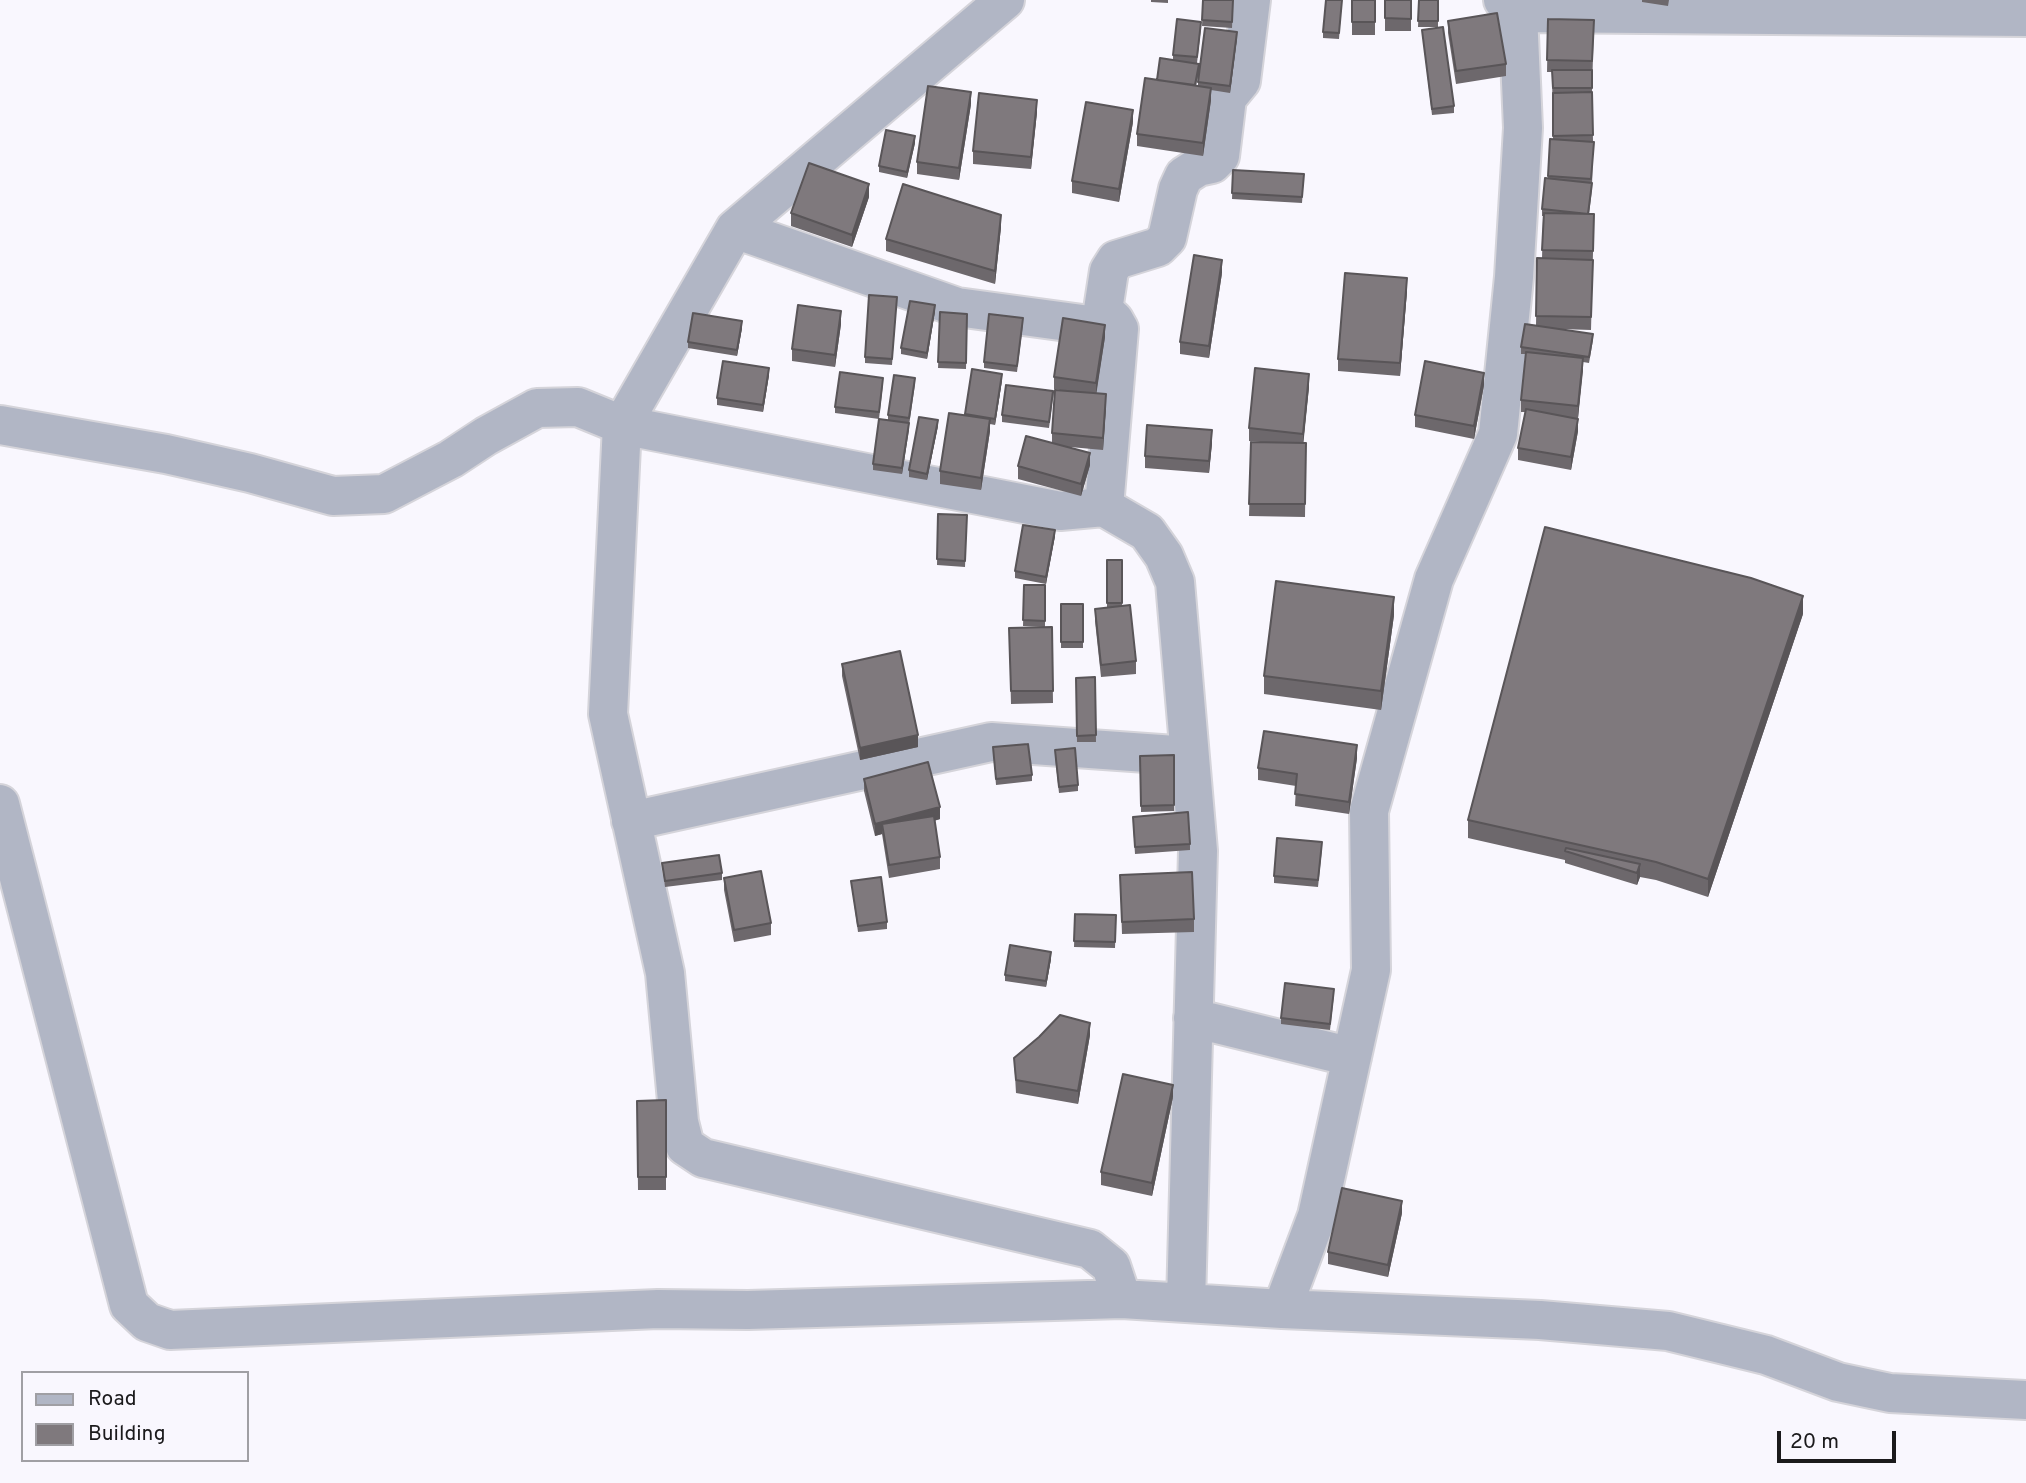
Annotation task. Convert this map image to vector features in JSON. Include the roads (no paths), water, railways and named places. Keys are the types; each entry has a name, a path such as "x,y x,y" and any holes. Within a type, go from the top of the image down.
{"street":[{"path":"1005,0 735,229 622,425 608,714 665,973 679,1122 685,1146 703,1158 1090,1249 1111,1266 1122,1299"},
{"path":"1104,507 1119,329 1103,310 1109,271 1116,260 1158,247 1167,238 1184,176 1198,167 1212,164 1220,156 1227,97 1241,81 1251,0"},
{"path":"1282,1309 1317,1216 1371,970 1369,811 1434,579 1498,434 1514,277 1523,128 1511,6 2026,17"},
{"path":"735,229 957,307 1119,329"},
{"path":"0,425 166,454 250,472 333,496 384,494 451,460 486,436 537,408 578,407 622,425 1060,511 1104,507 1147,532 1164,556 1175,582 1198,851 1186,1303"},
{"path":"631,821 991,742 1189,756"},
{"path":"0,804 129,1305 147,1322 170,1330 658,1309 748,1310 1122,1299 1540,1320 1668,1331 1766,1355 1838,1382 1890,1393 2026,1400"},
{"path":"1193,1018 1352,1056"}]}
